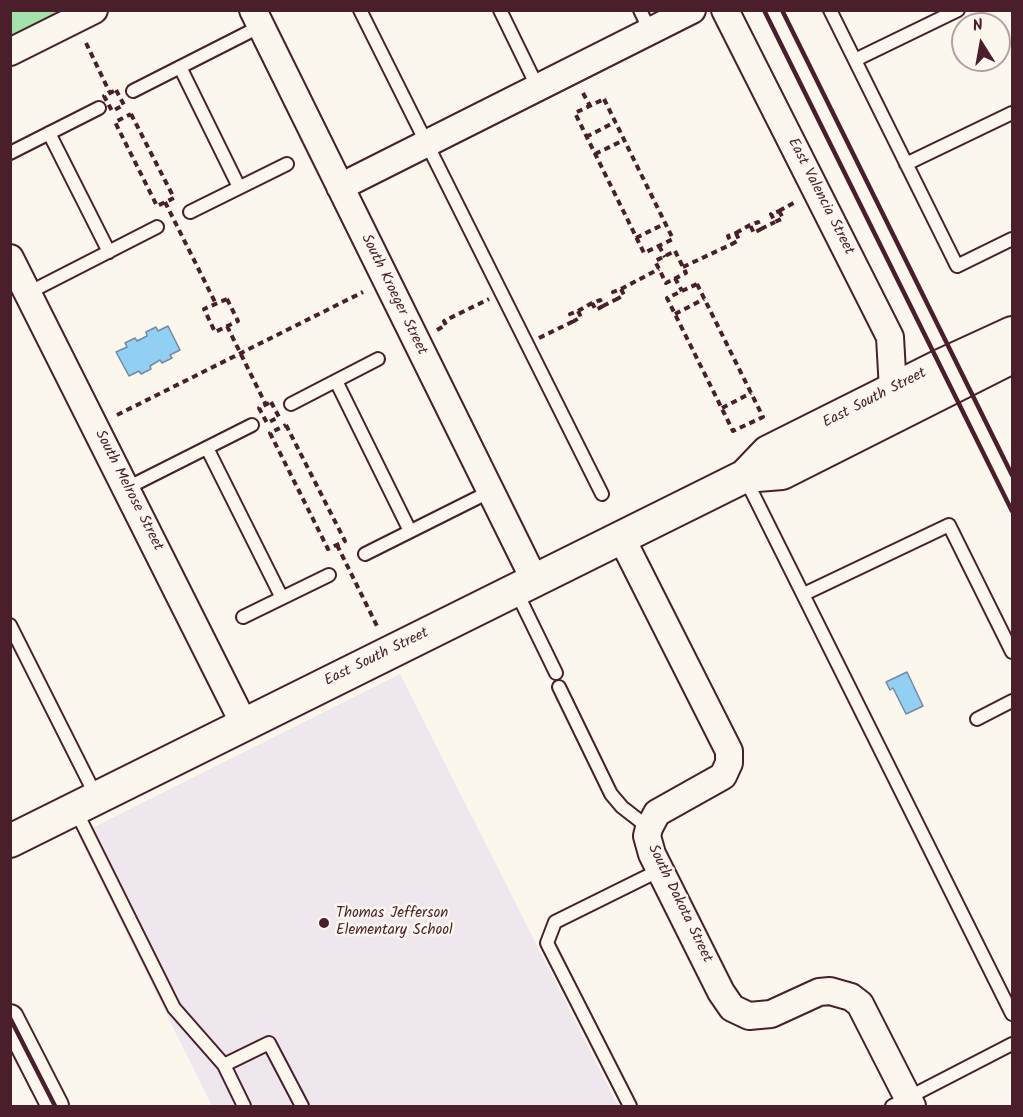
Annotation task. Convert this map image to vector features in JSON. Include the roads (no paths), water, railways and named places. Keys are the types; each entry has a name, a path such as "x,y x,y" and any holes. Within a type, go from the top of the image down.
{"street":[{"path":"10,52 94,10"},
{"path":"340,187 538,88 645,21 692,10"},
{"name":"East Valencia Street","path":"725,10 890,337 893,390"},
{"name":"South Kroeger Street","path":"257,18 491,491 525,585"},
{"name":"South Melrose Street","path":"10,258 244,724"},
{"name":"East South Street","path":"10,841 745,476 768,452 940,366 1012,333"},
{"name":"East South Street","path":"745,476 782,473 1012,357"},
{"name":"South Dakota Street","path":"621,537 727,744 730,757 723,776 663,809 652,819 648,828 648,844 660,870 721,992 732,1008 749,1016 761,1016 771,1014 819,992 830,991 851,997 860,1004 904,1104"},
{"path":"10,1018 18,1051 55,1107"}],"lane":[{"path":"360,10 602,494"},
{"path":"500,10 538,88"},
{"path":"830,10 957,266 1012,239"},
{"path":"855,60 958,10"},
{"path":"133,91 180,67 257,18"},
{"path":"180,67 239,187"},
{"path":"10,153 99,108"},
{"path":"906,164 1012,113"},
{"path":"49,133 109,252"},
{"path":"190,212 286,164"},
{"path":"28,293 157,227"},
{"path":"291,404 378,359"},
{"path":"336,381 410,531"},
{"path":"126,488 252,425"},
{"path":"207,448 282,598"},
{"path":"745,476 1009,996 1012,1014"},
{"path":"365,554 491,491"},
{"path":"804,594 949,525 1012,652"},
{"path":"243,617 330,575"},
{"path":"525,585 556,673"},
{"path":"10,626 174,1008 224,1065 244,1107"},
{"path":"559,687 611,794 622,807 648,828"},
{"path":"977,719 1012,701"},
{"path":"630,1107 547,943 555,922 660,870"},
{"path":"224,1065 269,1043 302,1107"},
{"path":"904,1104 1012,1044"}],"water":[{"path":"168,326 180,350 170,355 172,358 162,363 160,360 150,366 151,369 129,376 116,352 127,347 125,343 147,336 146,332 156,327 158,331"},
{"path":"907,672 923,706 906,714 893,688 890,690 886,682"}],"railway":[{"path":"764,10 1012,511"},
{"path":"782,10 1012,475"},
{"path":"10,1018 55,1106"}],"place":[{"name":"Thomas Jefferson Elementary School","path":"324,923"}]}
